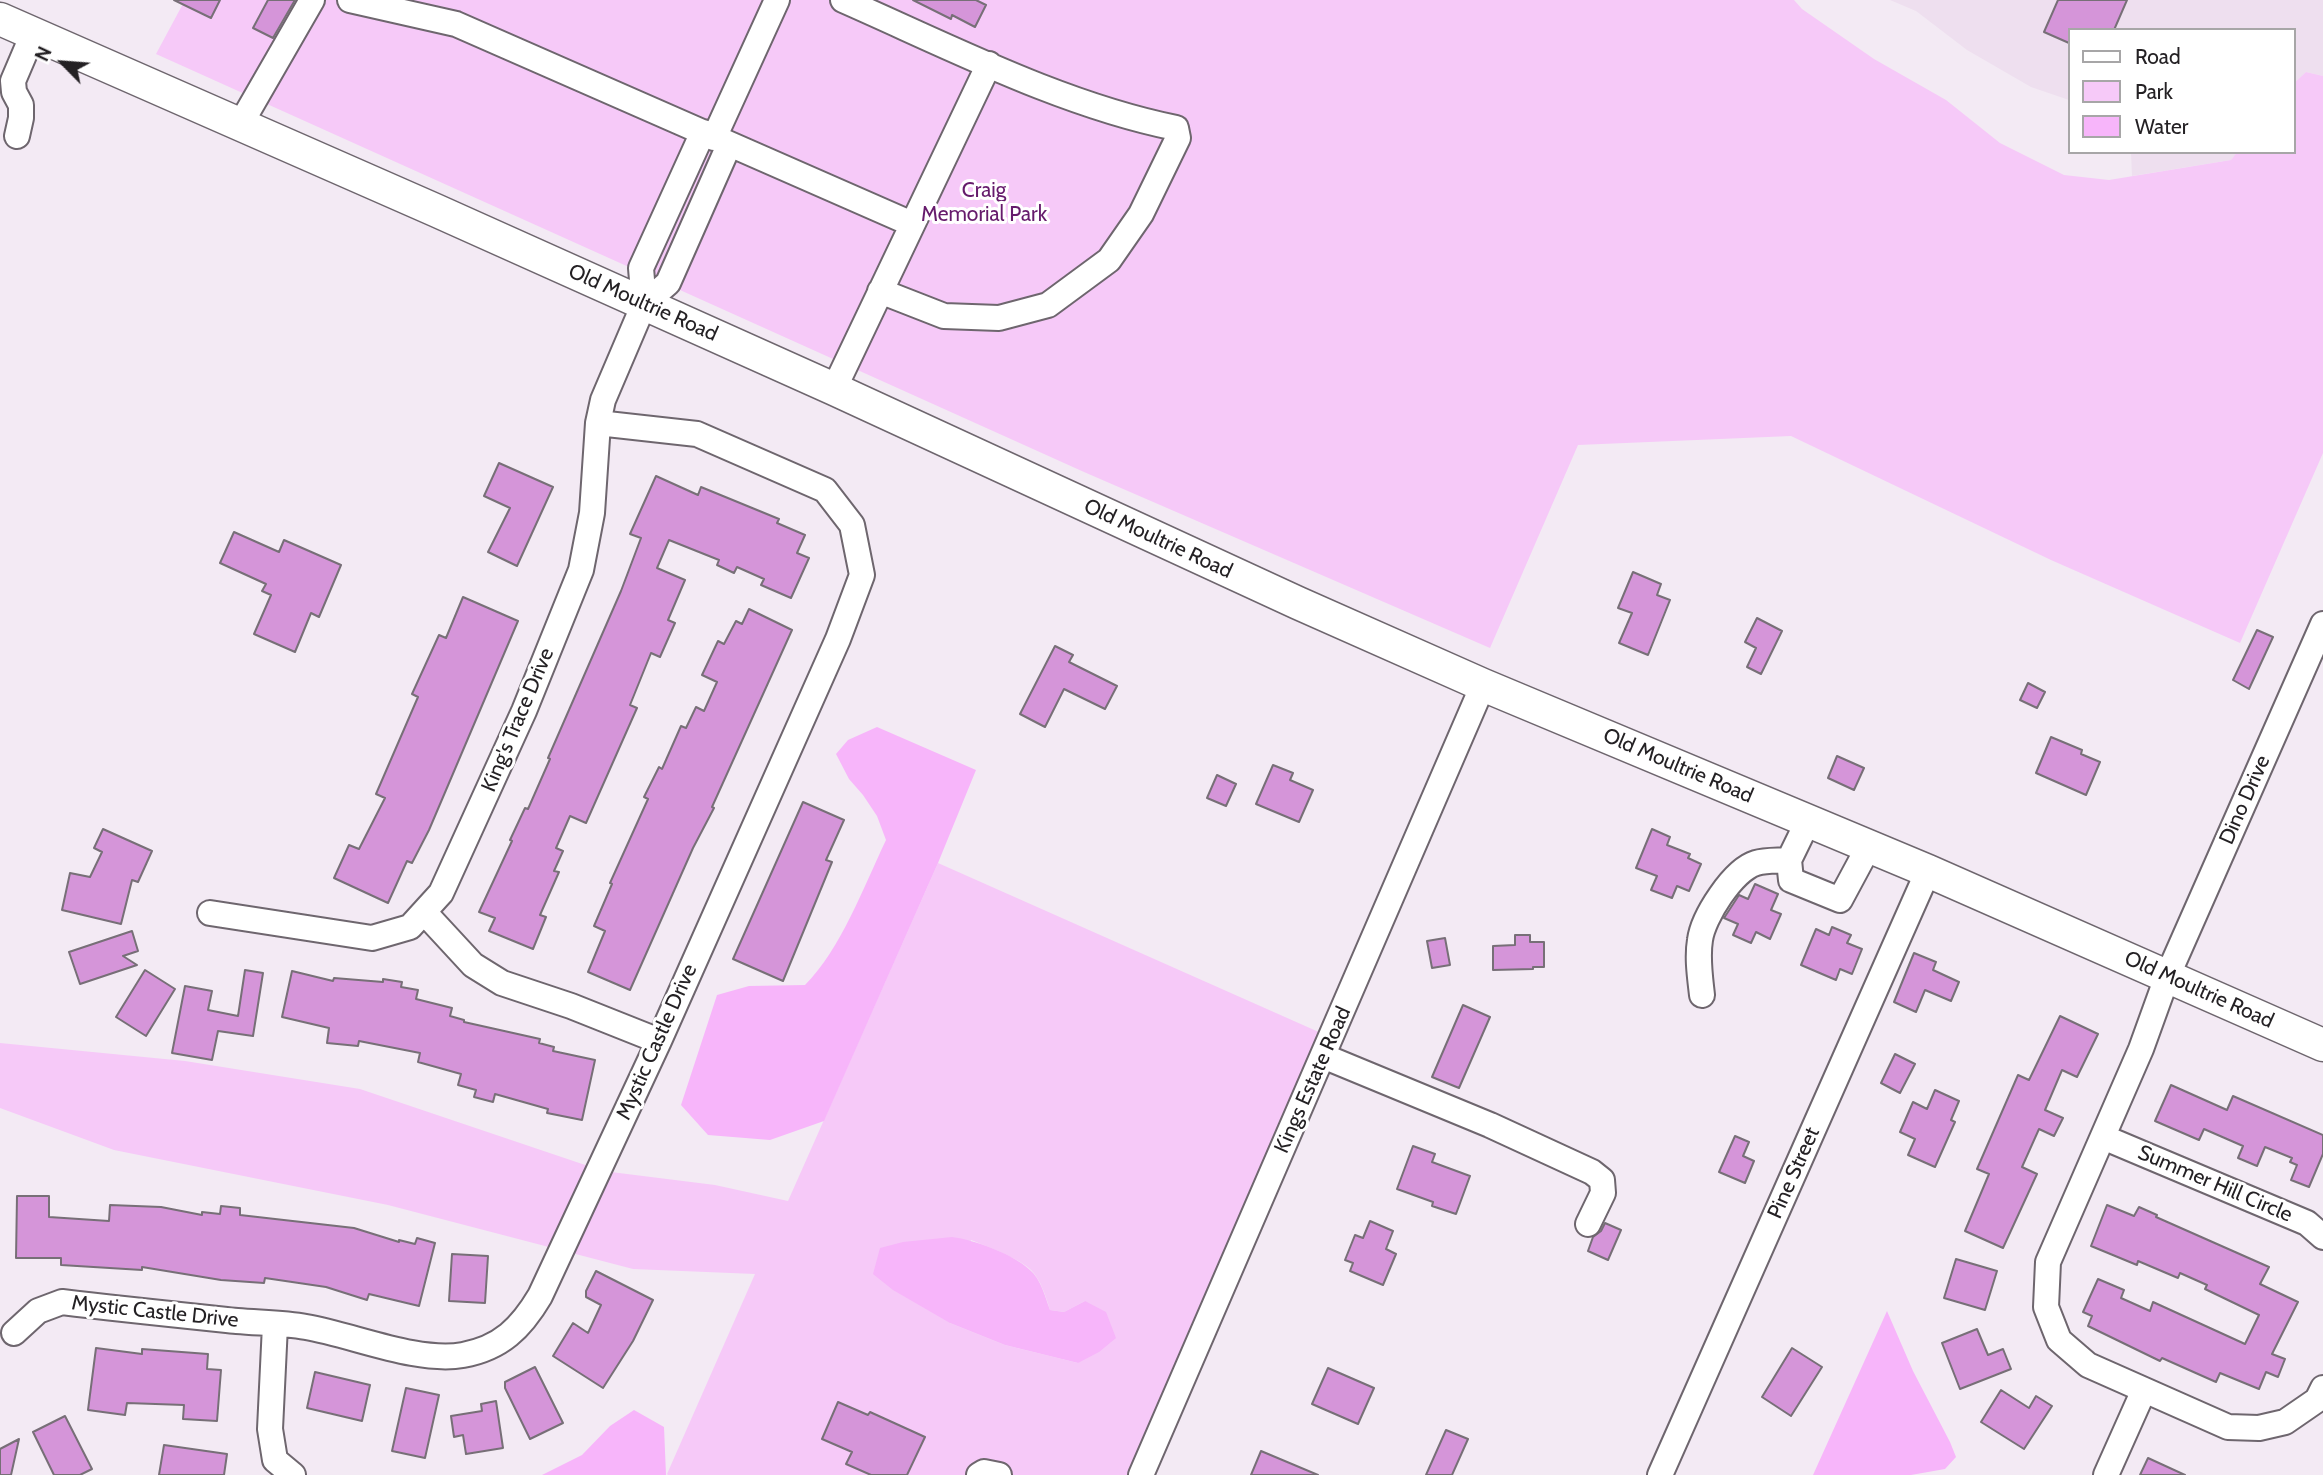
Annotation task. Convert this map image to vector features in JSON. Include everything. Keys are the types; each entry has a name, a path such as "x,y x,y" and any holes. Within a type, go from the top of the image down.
{"main road":[{"name":"Old Moultrie Road","path":"0,19 834,389 1298,603 1483,685 1927,871 2323,1045"}],"street":[{"path":"240,125 312,0"},
{"path":"350,0 456,24 912,224"},
{"path":"644,304 668,283 715,138 777,0"},
{"path":"843,0 1053,90 1140,120 1176,128 1178,138 1141,214 1109,260 1048,305 999,318 944,316 880,291"},
{"path":"17,136 21,105 14,92 13,81 33,34"},
{"path":"834,389 989,64"},
{"name":"King's Trace Drive","path":"210,913 372,938 410,927 441,893 524,711 581,570 592,513 598,423 603,400 644,304"},
{"name":"Mystic Castle Drive","path":"14,1333 38,1311 62,1302 303,1326 435,1357 466,1355 499,1342 515,1332 527,1318 540,1296 659,1041 838,639 862,575 852,525 825,490 697,434 598,423"},
{"name":"Dino Drive","path":"2168,977 2323,624"},
{"name":"Kings Estate Road","path":"1141,1475 1483,685"},
{"path":"1808,821 1789,860 1791,880 1840,900 1868,846"},
{"path":"1702,995 1700,936 1723,892 1740,872 1756,863 1789,860"},
{"name":"Pine Street","path":"1660,1475 1927,871"},
{"path":"424,912 473,965 502,983 571,1006 659,1041"},
{"path":"2168,977 2141,1049 2048,1262 2046,1307 2059,1340 2088,1365 2228,1427 2259,1429 2285,1422 2317,1401 2323,1388"},
{"path":"1323,1056 1490,1125 1592,1172 1602,1180 1603,1193 1588,1224"},
{"name":"Summer Hill Circle","path":"2103,1137 2307,1223 2323,1237"},
{"path":"275,1325 270,1429 275,1460 293,1475"},
{"path":"2106,1475 2144,1390"},
{"path":"979,1475 984,1472 999,1475"}],"shaded area":[{"path":"1890,0 2323,0 2323,76 2306,72 2295,82 2295,28 2068,28 2068,100 2031,87 1967,50 1916,11"},
{"path":"2131,154 2236,154 2231,160 2132,176"}],"green space":[{"name":"Craig Memorial Park","path":"185,0 1794,0 1802,9 1874,59 1946,100 2000,143 2064,175 2109,180 2231,160 2236,154 2295,154 2295,82 2306,72 2323,76 2323,453 2240,643 2051,560 1791,436 1578,445 1490,648 1084,472 156,54"},
{"path":"938,863 1321,1033 1128,1475 668,1475 755,1274 633,1269 388,1205 114,1150 0,1108 0,1043 185,1061 360,1089 603,1171 715,1185 788,1201","holes":["971,1240 1010,1257 1031,1270 1045,1294 1050,1310 1064,1312 1085,1301 1078,1363 1005,1345 950,1323"]}],"water":[{"path":"877,727 976,770 938,863 824,1121 770,1140 708,1135 681,1105 717,995 749,986 805,985 830,954 841,935 886,840 877,816 849,779 836,754 848,740"},
{"path":"952,1237 972,1241 1023,1264 1037,1278 1050,1310 1064,1312 1085,1301 1106,1312 1116,1338 1099,1352 1078,1363 1005,1345 950,1323 893,1290 873,1274 880,1248 903,1242"},
{"path":"1887,1311 1913,1371 1956,1457 1945,1469 1911,1475 1813,1475"},
{"path":"634,1410 664,1427 666,1475 542,1475 582,1455 610,1426"}],"building":[{"path":"174,0 220,0 211,18"},
{"path":"268,0 295,0 273,38 253,28"},
{"path":"913,0 976,0 986,5 975,27 952,15 951,19"},
{"path":"2058,0 2127,0 2115,28 2068,28 2068,43 2044,32"},
{"path":"499,463 553,487 517,566 488,552 510,508 484,496"},
{"path":"656,476 698,495 701,487 779,519 777,523 805,535 797,553 809,558 791,598 761,585 764,579 737,567 734,573 717,565 719,560 669,540 657,568 685,580 668,620 675,623 660,657 651,653 630,705 637,708 586,823 570,816 556,848 563,851 554,871 559,872 540,915 546,917 533,949 489,931 495,918 479,912 525,808 528,809 621,591 641,538 630,534"},
{"path":"234,532 279,552 284,540 341,565 319,617 311,613 295,652 254,634 271,595 262,591 266,584 220,563"},
{"path":"1633,572 1661,584 1657,595 1670,600 1648,655 1619,643 1632,613 1618,608"},
{"path":"463,597 518,621 429,830 412,863 407,861 388,903 334,878 349,845 359,849 385,798 376,794 418,697 412,694 439,635 446,638"},
{"path":"749,609 792,630 630,990 588,972 605,931 594,926 612,884 610,883 648,799 644,797 659,767 662,769 681,726 686,728 696,707 704,711 717,682 702,675 718,641 724,644 736,621 742,624"},
{"path":"1757,618 1782,631 1761,674 1747,667 1756,648 1745,642"},
{"path":"2257,630 2273,637 2249,689 2233,680"},
{"path":"1055,646 1073,655 1069,662 1117,686 1105,709 1064,689 1045,727 1020,714"},
{"path":"2028,683 2045,692 2037,708 2020,700"},
{"path":"2051,737 2082,750 2081,754 2100,762 2086,795 2036,773"},
{"path":"1837,756 1864,768 1854,790 1828,778"},
{"path":"1273,765 1293,773 1290,780 1313,790 1299,822 1256,804"},
{"path":"1217,775 1236,784 1226,806 1207,798"},
{"path":"803,802 844,820 826,860 832,862 783,981 733,959"},
{"path":"103,829 152,851 138,882 132,880 121,924 62,910 70,873 90,877 102,852 94,848"},
{"path":"1652,829 1670,837 1667,845 1690,854 1688,858 1701,864 1689,891 1677,886 1672,898 1651,890 1657,876 1636,868"},
{"path":"1755,884 1778,894 1771,910 1781,914 1770,939 1756,932 1751,943 1733,935 1738,924 1724,918 1739,895 1748,899"},
{"path":"1832,927 1851,935 1847,943 1862,949 1852,974 1840,969 1836,980 1801,965 1816,929 1829,935"},
{"path":"132,931 138,951 123,956 137,965 80,984 69,952"},
{"path":"1515,935 1530,935 1530,942 1544,942 1544,967 1493,970 1493,946 1515,945"},
{"path":"1445,938 1450,965 1432,968 1427,941"},
{"path":"1914,953 1936,962 1933,970 1959,982 1951,1001 1925,990 1916,1012 1894,1002"},
{"path":"145,970 175,989 146,1036 116,1017"},
{"path":"245,970 263,973 253,1036 218,1031 212,1060 172,1053 185,986 212,991 208,1010 238,1016"},
{"path":"292,971 333,981 334,978 402,982 401,987 418,990 416,999 452,1008 450,1016 464,1022 540,1039 539,1043 554,1047 553,1051 595,1060 582,1120 547,1113 548,1109 495,1094 493,1102 474,1097 476,1090 458,1085 461,1074 418,1062 420,1053 359,1041 358,1046 327,1043 329,1028 282,1017"},
{"path":"1463,1005 1490,1017 1459,1088 1432,1077"},
{"path":"2060,1016 2098,1034 2077,1077 2062,1070 2045,1110 2063,1118 2054,1136 2039,1129 2022,1167 2037,1174 2003,1248 1965,1231 1989,1174 1977,1169 2018,1075 2029,1080"},
{"path":"1895,1054 1915,1064 1900,1093 1881,1083"},
{"path":"2171,1085 2227,1110 2233,1096 2323,1135 2323,1154 2309,1187 2291,1180 2297,1165 2290,1162 2292,1158 2265,1147 2257,1166 2238,1158 2243,1146 2204,1129 2199,1140 2155,1121"},
{"path":"1935,1090 1959,1101 1951,1120 1955,1122 1935,1167 1908,1155 1915,1139 1900,1132 1913,1102 1927,1109"},
{"path":"1735,1136 1749,1142 1743,1156 1754,1161 1745,1183 1719,1172"},
{"path":"1413,1146 1435,1154 1432,1162 1470,1176 1456,1214 1397,1189"},
{"path":"17,1196 49,1196 49,1217 109,1221 110,1205 161,1207 202,1215 202,1212 220,1214 221,1206 240,1208 240,1215 354,1228 399,1242 415,1244 417,1238 435,1243 419,1306 369,1294 367,1300 326,1287 265,1278 264,1283 221,1280 142,1267 142,1270 61,1265 61,1258 16,1258"},
{"path":"2107,1205 2134,1216 2139,1207 2269,1267 2260,1284 2298,1302 2272,1354 2285,1359 2278,1377 2266,1372 2259,1389 2220,1373 2216,1382 2162,1358 2160,1361 2088,1326 2092,1316 2083,1312 2098,1279 2124,1290 2121,1298 2150,1311 2153,1302 2245,1344 2259,1315 2205,1289 2207,1285 2180,1273 2178,1278 2138,1261 2137,1265 2091,1246"},
{"path":"1370,1221 1393,1231 1386,1249 1396,1254 1383,1285 1350,1271 1353,1263 1345,1260 1355,1235 1363,1238"},
{"path":"1605,1223 1621,1230 1608,1260 1588,1251 1593,1237 1601,1231"},
{"path":"452,1254 488,1256 485,1303 449,1301"},
{"path":"1956,1259 1997,1271 1985,1310 1944,1298"},
{"path":"596,1271 653,1300 633,1341 603,1388 553,1356 573,1323 588,1333 601,1305 586,1297 586,1291"},
{"path":"1977,1329 1988,1355 2003,1349 2011,1369 1960,1389 1942,1343"},
{"path":"96,1348 142,1354 142,1349 208,1354 207,1369 221,1370 217,1421 183,1419 184,1405 127,1403 125,1415 88,1410"},
{"path":"1792,1348 1822,1367 1791,1416 1762,1397"},
{"path":"535,1367 563,1423 530,1439 505,1388 505,1382"},
{"path":"1328,1368 1374,1388 1358,1424 1312,1404"},
{"path":"315,1372 370,1385 362,1421 307,1408"},
{"path":"406,1388 439,1395 425,1458 392,1451"},
{"path":"2001,1390 2029,1408 2036,1396 2052,1406 2024,1449 1981,1422"},
{"path":"496,1401 503,1448 466,1454 463,1435 454,1437 451,1416 482,1411 481,1404"},
{"path":"838,1402 868,1415 870,1412 925,1437 907,1475 871,1475 846,1464 852,1452 822,1439"},
{"path":"65,1416 92,1469 80,1475 54,1475 33,1432"},
{"path":"1446,1430 1468,1439 1452,1475 1426,1475"},
{"path":"19,1439 11,1475 0,1475 0,1449"},
{"path":"164,1445 227,1454 224,1475 159,1475"},
{"path":"1261,1451 1318,1475 1251,1475"},
{"path":"2148,1458 2185,1475 2140,1475"}]}
